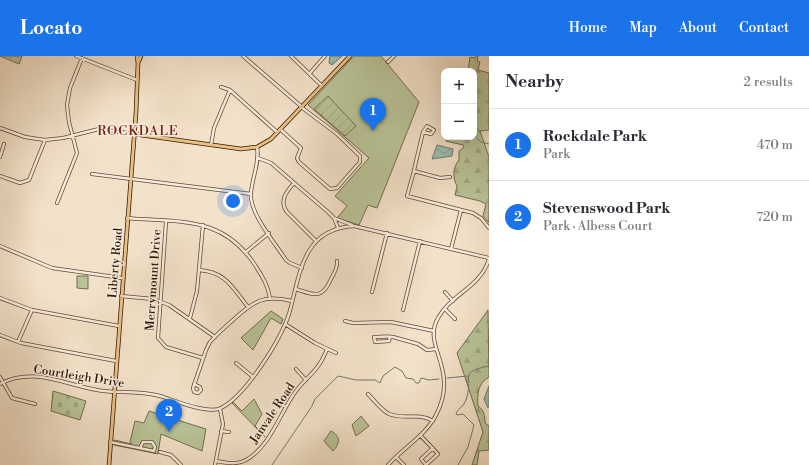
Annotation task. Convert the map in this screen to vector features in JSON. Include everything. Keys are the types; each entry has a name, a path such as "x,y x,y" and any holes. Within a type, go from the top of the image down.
{"main road":[{"name":"Liberty Road","path":"109,465 118,326 138,80 137,56"},
{"name":"Liberty Road","path":"138,63 141,56"},
{"path":"134,134 211,146 241,149 257,147 267,142 350,56"}],"street":[{"path":"76,56 138,80"},
{"path":"243,56 336,134 360,156 360,162 337,188 330,189 299,162 297,158 301,148 280,129"},
{"path":"291,56 322,86"},
{"path":"310,74 325,56"},
{"path":"388,62 394,56"},
{"path":"57,203 77,153 68,117 68,100 70,88 82,58"},
{"path":"221,87 230,90 277,132"},
{"path":"211,146 214,128 230,90"},
{"path":"0,128 25,137 45,140 62,138 99,129 134,134"},
{"path":"423,132 407,196 477,215 489,228"},
{"path":"0,176 20,183 27,181 31,177 45,140"},
{"path":"0,156 4,144"},
{"path":"257,147 258,158 251,194 253,207 288,262 302,268"},
{"path":"258,158 271,163 334,218 354,226 489,259 481,276 453,301 438,318 434,331 436,349 442,367 444,386 442,401 433,421 388,465"},
{"path":"414,171 440,178 450,177"},
{"path":"92,174 251,194"},
{"path":"294,183 285,194 284,206 287,212 316,241"},
{"path":"451,249 461,210"},
{"path":"127,218 203,225 216,229 237,243 246,252 266,282 270,298"},
{"path":"334,218 338,228"},
{"name":"Merrymount Drive","path":"166,222 157,331 161,343 169,348 203,358"},
{"path":"190,318 196,296 203,225"},
{"path":"215,465 223,420 220,409 253,377 275,344 285,324 307,254 316,241 338,228 354,226"},
{"path":"246,252 269,233"},
{"path":"372,292 387,233"},
{"path":"403,310 420,241"},
{"path":"0,246 52,268 122,278"},
{"path":"296,289 314,295 323,292 328,287 337,267 336,261"},
{"path":"199,270 214,271 221,275 248,307"},
{"path":"445,292 453,301"},
{"path":"121,296 160,301 190,318 215,337"},
{"path":"0,298 32,310 118,326"},
{"path":"194,384 203,358 215,337 248,307 255,302 270,298 292,301"},
{"path":"445,309 455,319"},
{"path":"18,342 32,310"},
{"path":"345,321 353,323 391,322 434,331"},
{"path":"285,324 327,349 336,352"},
{"path":"0,335 18,342 116,361"},
{"path":"390,337 389,342 375,342 374,337 390,337 418,344 427,350 436,349"},
{"name":"Janvale Road","path":"216,461 238,463 250,458 263,445 297,390 318,368 327,349"},
{"path":"236,363 253,377"},
{"path":"296,369 306,380"},
{"path":"0,377 1,384 12,398 35,404"},
{"name":"Courtleigh Drive","path":"1,384 21,377 62,380 98,390 152,394 210,410 220,409"},
{"path":"368,394 384,410 391,414 419,415 433,421"},
{"path":"275,400 286,407"},
{"path":"221,431 229,432"},
{"path":"420,435 438,454 426,465 421,459 432,448"},
{"path":"110,442 154,451 155,446 152,442 142,442 140,448"},
{"path":"160,452 174,457 181,465"},
{"path":"396,457 404,465"}],"green space":[{"path":"0,56 22,56 19,64"},
{"path":"354,56 381,56 419,102 377,208 368,205 359,225 337,218 347,206 335,196 369,158 308,105"},
{"path":"478,56 477,61 480,62 478,70 489,73 489,130 480,131 489,157 489,223 483,216 486,204 480,201 455,195 457,186 454,177 454,170 459,160 459,151 464,147 463,145 446,141 477,140 477,68 468,68 470,57 475,58"},
{"path":"328,96 356,126 345,136 314,109"},
{"path":"77,276 88,276 88,289 77,288"},
{"path":"488,310 489,377 482,382 480,386 478,393 478,406 484,413 485,423 489,426 489,450 479,451 477,465 472,465 483,432 457,353"},
{"path":"271,311 283,319 281,324 271,318 253,350 241,338"},
{"path":"53,391 86,401 80,420 51,411"},
{"path":"254,399 262,414 255,426 265,437 232,403 233,402 242,411"},
{"path":"149,411 206,429 202,451 161,434 158,454 114,445 114,440 132,444 130,442 135,421 144,423"},
{"path":"361,416 369,426 356,436 352,425"},
{"path":"331,431 337,435 338,438 337,446 333,451 324,441"}],"water":[{"path":"330,56 342,56 332,65 329,63"},
{"path":"437,145 453,149 452,156 432,159"},
{"path":"489,386 489,407 488,408 484,399"}],"waterway":[{"path":"477,138 481,142 489,144"},
{"path":"458,465 468,447 474,425 463,414 457,415 456,413 466,400 468,392 468,377 470,374 479,368 489,366"},
{"path":"272,465 312,406 315,399 338,376 356,380 375,380 380,383 383,376 395,367 402,371 406,378 413,379 416,383 419,383 421,378 429,380 439,379"},
{"path":"447,378 468,376"}],"place":[{"name":"Rockdale Park","path":"373,131"},
{"name":"Stevenswood Park","path":"169,432"}],"district":[{"name":"ROCKDALE","path":"138,130"}]}
